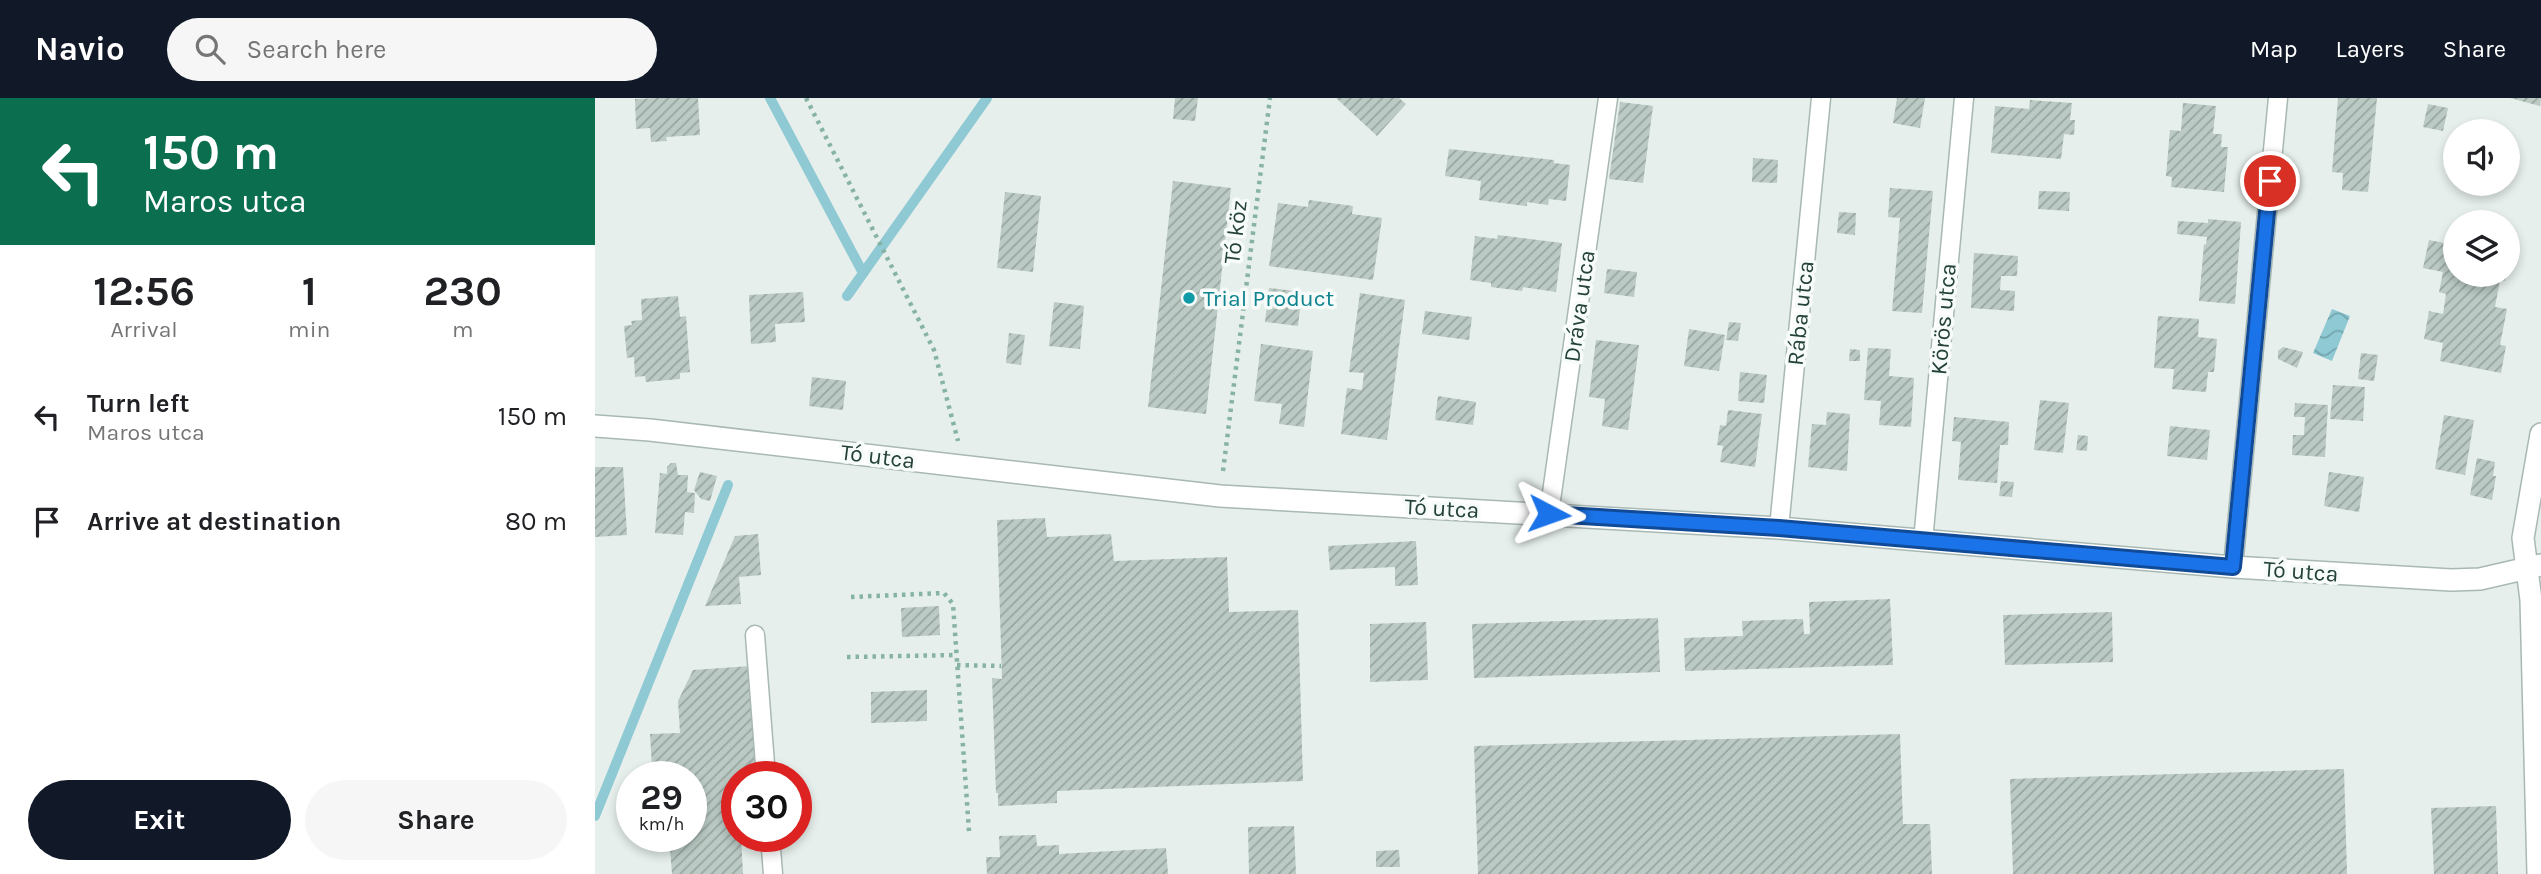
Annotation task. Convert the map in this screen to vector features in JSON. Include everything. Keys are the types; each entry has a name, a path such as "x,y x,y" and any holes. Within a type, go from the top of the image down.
{"street":[{"name":"Tó utca","path":"595,426 650,430 1220,496 1779,528 2233,567 2451,580 2480,579 2534,566"},
{"path":"2538,874 2532,600 2534,566 2523,538 2541,434"}],"lane":[{"name":"Dráva utca","path":"1549,514 1608,98"},
{"name":"Rába utca","path":"1779,528 1821,98"},
{"name":"Körös utca","path":"1923,541 1964,98"},
{"path":"2233,567 2278,98"},
{"path":"755,635 765,761"},
{"path":"771,852 773,874"}],"path":[{"path":"806,98 933,350 965,466"},
{"name":"Tó köz","path":"1220,496 1270,98"},
{"path":"851,597 944,593 953,604 969,831"},
{"path":"847,657 957,655"},
{"path":"957,665 1001,666"}],"water":[{"path":"2332,309 2350,316 2332,361 2313,353"}],"building":[{"path":"698,98 700,135 666,137 667,141 651,142 650,128 636,129 635,99"},
{"path":"1175,98 1198,98 1195,121 1173,119"},
{"path":"1336,98 1399,98 1406,104 1377,136"},
{"path":"1897,98 1925,98 1920,128 1893,123"},
{"path":"2338,98 2377,98 2368,192 2342,190 2343,173 2332,172"},
{"path":"2510,98 2541,98 2540,106"},
{"path":"2030,100 2072,103 2070,120 2075,120 2074,135 2064,134 2061,159 1991,153 1995,106 2029,109"},
{"path":"1620,102 1653,106 1643,183 1609,179"},
{"path":"2183,103 2216,106 2213,134 2222,134 2221,147 2228,147 2224,192 2171,187 2172,177 2166,176 2170,130 2181,131"},
{"path":"2428,104 2448,108 2446,119 2443,119 2443,131 2423,127"},
{"path":"1449,149 1554,160 1554,163 1570,165 1566,201 1549,199 1548,205 1527,202 1527,206 1479,200 1481,181 1445,176"},
{"path":"1753,158 1778,160 1777,183 1752,182"},
{"name":"Trial Product","path":"1173,181 1231,188 1206,414 1148,407"},
{"path":"1890,188 1933,191 1922,313 1892,311 1900,218 1888,217"},
{"path":"2039,191 2070,192 2069,211 2038,209"},
{"path":"1005,192 1041,196 1033,272 997,268"},
{"path":"1309,200 1353,206 1352,214 1382,218 1373,280 1269,266 1278,203 1308,207"},
{"path":"1839,212 1856,213 1855,235 1837,233"},
{"path":"2208,219 2241,222 2235,304 2199,301 2204,244 2206,245 2207,237 2177,234 2178,221 2208,223"},
{"path":"1498,235 1562,243 1556,292 1523,287 1522,291 1491,287 1491,283 1470,280 1475,236 1497,239"},
{"path":"2429,240 2443,243 2443,272 2423,268"},
{"path":"1974,253 2018,256 2017,276 2001,276 2000,290 2015,291 2014,311 1971,308"},
{"path":"1607,269 1637,272 1634,297 1604,293"},
{"path":"2443,272 2443,287 2499,287 2495,307 2507,309 2500,345 2506,346 2501,373 2440,361 2443,343 2424,339 2429,311 2443,314 2446,294 2439,292"},
{"path":"1269,288 1302,292 1298,326 1265,322"},
{"path":"803,292 805,322 775,324 776,342 751,344 749,295"},
{"path":"1360,293 1405,300 1387,440 1341,434 1347,388 1362,390 1364,373 1349,372"},
{"path":"678,296 680,317 686,316 690,372 680,373 680,379 646,382 645,376 635,377 634,357 627,358 624,326 632,325 631,321 642,320 641,299"},
{"path":"1054,302 1084,306 1080,349 1049,346"},
{"path":"1425,311 1472,317 1469,340 1422,334"},
{"path":"2158,316 2199,319 2198,337 2217,339 2214,372 2208,372 2206,392 2172,389 2174,369 2154,368"},
{"path":"1729,322 1741,323 1738,341 1726,340"},
{"path":"1689,329 1725,335 1719,371 1684,366"},
{"path":"1009,333 1025,335 1021,365 1006,363"},
{"path":"1596,340 1639,345 1628,430 1602,426 1605,399 1589,397"},
{"path":"1261,344 1313,351 1304,427 1279,424 1282,404 1254,401"},
{"path":"2283,347 2303,352 2297,368 2278,359 2278,351"},
{"path":"1868,348 1891,349 1889,376 1914,378 1911,427 1879,425 1881,401 1864,400"},
{"path":"1850,349 1860,350 1860,361 1849,361"},
{"path":"2361,353 2378,355 2374,381 2358,379"},
{"path":"1740,372 1767,375 1764,403 1738,401"},
{"path":"812,377 846,381 843,410 809,406"},
{"path":"2333,385 2365,387 2363,421 2330,419"},
{"path":"1438,396 1476,402 1473,425 1435,420"},
{"path":"2040,400 2069,403 2063,453 2034,450"},
{"path":"2295,403 2328,405 2325,457 2292,455 2293,435 2304,435 2305,417 2294,417"},
{"path":"1728,410 1762,414 1755,467 1720,462 1723,446 1717,445 1720,425 1726,426"},
{"path":"1827,412 1850,414 1847,471 1808,467 1812,424 1826,425"},
{"path":"2444,415 2474,420 2465,475 2435,469"},
{"path":"1954,417 2009,422 2008,445 2000,445 1997,483 1958,480 1961,442 1952,441"},
{"path":"2170,426 2210,430 2207,460 2167,456"},
{"path":"2078,435 2088,436 2087,451 2076,450"},
{"path":"2477,458 2495,462 2492,500 2470,495"},
{"path":"676,463 678,475 688,475 687,492 695,493 694,513 685,512 683,535 655,533 660,473 667,474 667,467"},
{"path":"595,467 623,467 627,535 595,537"},
{"path":"700,472 717,476 710,501 701,499 694,490"},
{"path":"2329,472 2364,477 2359,512 2324,506"},
{"path":"2001,481 2014,482 2012,497 1999,496"},
{"path":"1045,518 1047,537 1111,534 1114,561 1227,557 1229,612 1298,610 1303,781 1057,791 1057,803 998,806 992,678 1002,679 997,520"},
{"path":"758,534 761,575 739,577 741,604 705,606 735,536"},
{"path":"1416,541 1418,585 1395,586 1395,567 1330,570 1328,546"},
{"path":"1890,599 1893,665 1685,671 1684,638 1743,636 1742,621 1803,619 1804,634 1810,634 1809,602"},
{"path":"939,606 940,635 902,637 901,608"},
{"path":"2112,612 2113,662 2005,665 2003,615"},
{"path":"1658,618 1660,672 1474,678 1472,624"},
{"path":"1426,622 1428,680 1370,682 1370,624"},
{"path":"751,666 758,761 721,761 721,852 742,852 743,874 672,874 670,852 707,852 707,761 652,761 650,734 680,733 678,701 693,670"},
{"path":"927,690 927,721 871,723 871,692"},
{"path":"1900,734 1903,824 1930,824 1932,874 1478,874 1474,746"},
{"path":"2344,769 2347,874 2013,874 2010,779"},
{"path":"2496,806 2498,874 2434,874 2431,808"},
{"path":"1294,826 1296,874 1249,874 1248,827"},
{"path":"1036,835 1037,846 1059,845 1059,854 1166,848 1168,874 987,874 986,857 1000,857 999,836"},
{"path":"1399,850 1400,867 1376,867 1376,851"}],"waterway":[{"path":"770,98 863,273"},
{"path":"847,296 987,98"},
{"path":"595,816 728,485"}],"place":[{"name":"Trial Product","path":"1189,298"}],"route":[{"path":"1549,514 1779,528 2233,567 2270,181"}]}
